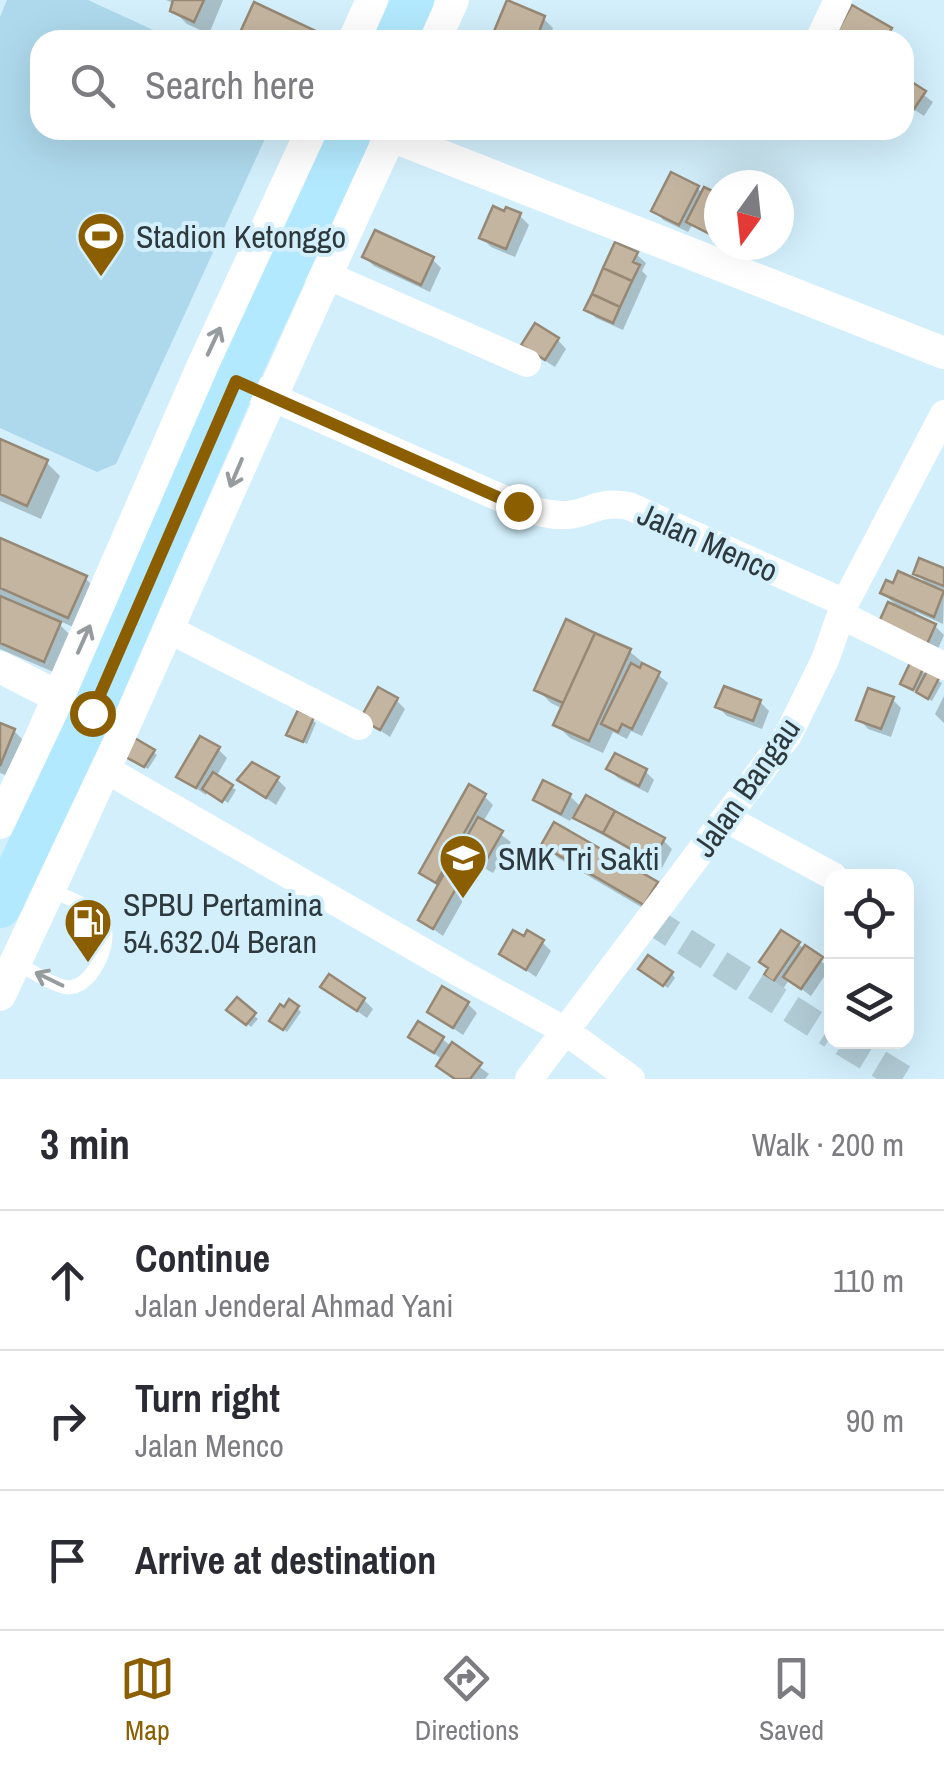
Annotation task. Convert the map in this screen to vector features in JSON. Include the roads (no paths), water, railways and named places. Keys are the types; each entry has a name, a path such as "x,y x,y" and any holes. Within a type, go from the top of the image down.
{"main road":[{"path":"399,30 413,0"},
{"path":"0,907 90,762 75,705 253,389 374,140"}],"street":[{"path":"358,30 372,0"},
{"path":"440,30 453,0"},
{"path":"824,30 838,0"},
{"path":"0,823 75,705 203,366 307,140"},
{"path":"398,140 944,353"},
{"path":"310,267 527,363"},
{"path":"0,995 50,890 90,762 168,629 253,389"},
{"name":"Jalan Menco","path":"253,389 518,506 570,516 594,506 629,506 843,609 944,666"},
{"name":"Jalan Bangau","path":"530,1079 788,736 826,660 843,609 944,414"},
{"path":"168,629 359,726"},
{"path":"1,671 75,705"},
{"path":"90,762 564,1030 630,1079"},
{"path":"727,819 824,871"}],"lane":[{"path":"15,962 66,987 78,986 89,977 107,940 103,923 92,910 50,890"}],"tunnel":[{"path":"649,919 824,1030"},
{"path":"855,1049 904,1079"}],"place":[{"name":"Stadion Ketonggo","path":"101,278"},
{"name":"SMK Tri Sakti","path":"463,900"},
{"name":"SPBU Pertamina 54.632.04 Beran","path":"88,964"}]}
